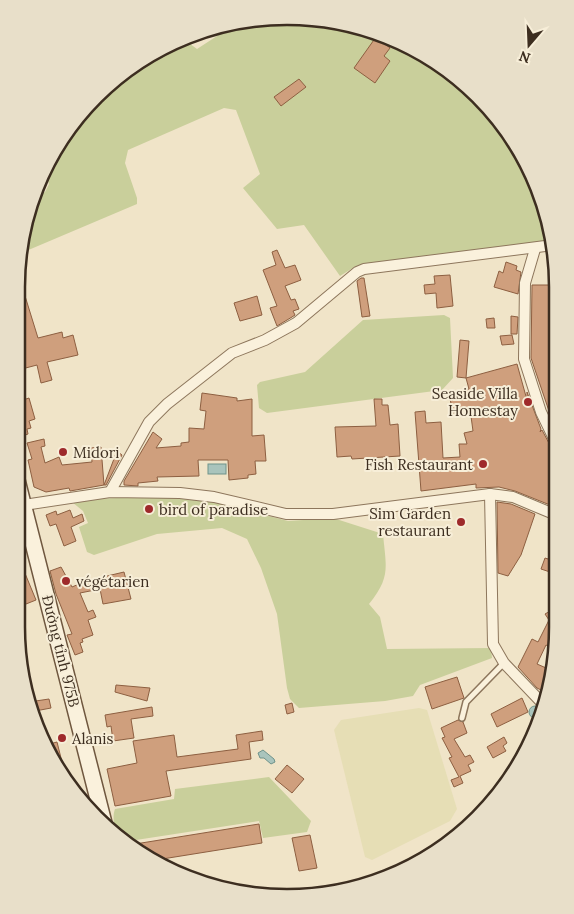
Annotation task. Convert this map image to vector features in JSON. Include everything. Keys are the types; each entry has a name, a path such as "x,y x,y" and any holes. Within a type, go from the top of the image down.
{"main road":[{"name":"Đường tỉnh 975B","path":"25,509 101,811"}],"street":[{"path":"110,492 150,422 167,404 232,353 265,340 296,324 357,272 364,269 546,247"},
{"path":"535,249 525,283 524,359 541,412 549,429"},
{"path":"25,505 110,492 180,492 214,497 286,514 333,514 490,494 513,497 549,510"},
{"path":"490,494 493,644 504,663 539,699"}],"lane":[{"path":"462,718 466,702 504,663"}],"shaded area":[{"path":"419,708 427,710 457,809 450,821 372,860 365,857 334,730 341,720"}],"green space":[{"path":"287,25 321,27 355,34 387,45 418,60 460,90 484,114 505,141 529,187 540,219 545,242 356,266 340,276 304,225 277,229 243,188 260,174 236,110 224,108 128,150 125,163 137,198 137,204 27,250 34,219 43,193 49,184 48,181 52,171 69,141 90,114 114,90 141,69 190,44 197,49 221,34 253,27"},
{"path":"444,315 450,318 453,378 442,390 267,413 259,408 257,385 260,382 305,372 363,320"},
{"path":"183,497 215,502 288,521 333,518 383,534 386,564 384,579 369,604 380,617 387,649 491,648 492,658 420,685 413,696 385,701 299,708 290,699 287,688 277,614 261,568 247,539 222,528 157,534 94,555 87,552 79,527 88,523 83,511 72,502 89,499"},
{"path":"269,777 311,821 307,832 263,838 259,821 135,840 115,824 115,809 174,799 175,789"}],"water":[{"path":"208,464 226,464 226,474 208,474"},
{"path":"536,707 533,717 529,712"},
{"path":"263,750 275,762 271,764 264,758 260,758 258,753"}],"building":[{"path":"374,40 390,48 384,56 390,61 375,83 354,68"},
{"path":"299,79 306,87 281,106 274,97"},
{"path":"277,250 285,268 295,265 301,280 285,286 291,300 295,299 299,309 293,311 295,315 277,326 270,308 277,306 263,270 276,265 272,252"},
{"path":"506,262 517,266 516,270 521,272 518,294 494,287 499,271 503,273"},
{"path":"450,275 453,306 437,308 436,293 425,294 424,285 435,284 434,276"},
{"path":"364,278 370,316 362,317 357,281"},
{"path":"532,285 549,285 549,411 531,358"},
{"path":"25,296 38,338 62,332 63,338 73,335 78,355 47,362 52,380 41,383 37,365 25,368"},
{"path":"257,296 262,315 240,321 234,303"},
{"path":"511,316 518,317 517,334 511,334"},
{"path":"494,318 495,328 487,328 486,319"},
{"path":"512,335 514,344 502,345 500,336"},
{"path":"460,340 469,341 466,378 457,377"},
{"path":"517,364 527,400 527,392 541,429 540,432 542,430 549,443 549,505 515,491 499,487 476,488 476,484 421,491 415,412 425,411 426,423 441,422 443,458 460,457 459,444 467,444 464,433 473,431 470,409 453,413 449,394 469,389 466,378"},
{"path":"202,393 237,398 237,401 252,399 252,436 264,435 266,461 255,461 256,474 248,475 248,478 229,480 228,460 198,460 199,476 157,477 158,481 138,483 138,486 124,485 124,481 153,432 162,439 156,448 181,446 181,443 189,442 189,428 204,429 206,411 200,410"},
{"path":"29,398 35,419 29,421 31,428 27,429 28,434 25,435 25,399"},
{"path":"374,399 382,399 382,405 388,405 390,425 398,424 400,456 352,459 351,456 337,457 335,427 376,426"},
{"path":"44,439 45,446 41,447 45,463 59,457 62,465 92,462 91,448 101,447 104,485 70,491 69,488 46,492 34,487 28,460 32,459 27,443"},
{"path":"117,451 122,455 106,485 104,485"},
{"path":"497,502 511,504 535,514 521,555 508,576 498,573"},
{"path":"70,510 73,518 82,514 84,521 71,527 76,541 64,546 56,524 50,526 46,515 56,511 57,515"},
{"path":"549,556 549,572 541,569 545,558 548,559"},
{"path":"61,567 72,587 86,581 124,572 131,599 103,604 100,589 80,593 88,612 93,610 96,617 88,620 93,635 82,639 83,642 80,643 83,652 75,655 67,635 72,634 56,594 50,571"},
{"path":"25,573 36,600 25,604"},
{"path":"549,612 549,620 545,614"},
{"path":"549,620 548,646 546,645 537,664 546,668 541,690 518,667 532,639 538,642"},
{"path":"457,677 464,698 432,709 425,687"},
{"path":"116,685 150,688 147,701 115,692"},
{"path":"522,698 528,712 497,727 491,714"},
{"path":"49,699 51,708 39,710 36,701"},
{"path":"292,703 294,712 287,714 285,705"},
{"path":"152,707 153,716 131,719 134,738 113,741 111,726 107,727 105,715"},
{"path":"458,720 463,722 467,733 454,739 465,757 470,755 474,762 468,765 471,771 460,776 463,783 454,787 451,780 459,777 449,758 452,757 442,738 445,737 441,728"},
{"path":"262,731 263,740 249,742 251,759 166,771 171,796 115,806 107,769 137,763 133,741 174,735 177,757 238,749 236,735"},
{"path":"504,737 507,743 503,746 506,751 493,758 487,747"},
{"path":"57,742 62,761 60,758 52,743"},
{"path":"287,765 304,779 292,793 275,779"},
{"path":"259,824 262,843 165,859 139,843"},
{"path":"310,835 317,868 299,871 292,838"}],"place":[{"name":"Seaside Villa Homestay","path":"528,402"},
{"name":"Midori","path":"63,452"},
{"name":"Fish Restaurant","path":"483,464"},
{"name":"bird of paradise","path":"149,509"},
{"name":"Sim Garden restaurant","path":"461,522"},
{"name":"végétarien","path":"66,581"},
{"name":"Alanis","path":"62,738"}]}
